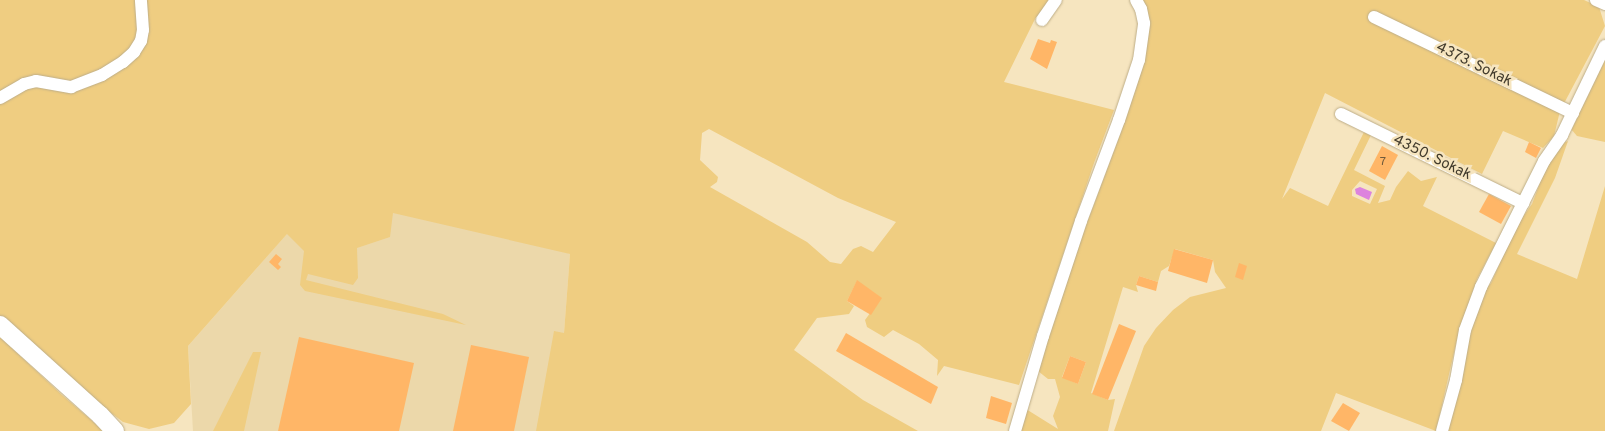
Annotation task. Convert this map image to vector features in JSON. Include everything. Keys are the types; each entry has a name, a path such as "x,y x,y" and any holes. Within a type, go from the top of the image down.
{"street":[{"path":"0,98 24,84 36,81 71,86 102,75 123,62 134,52 141,41 143,30 141,0"},
{"path":"1042,20 1056,0"},
{"path":"1015,431 1080,221 1119,120 1139,60 1144,23 1141,9 1136,0"},
{"path":"1596,0 1605,4"},
{"name":"4373. Sokak","path":"1374,18 1573,113"},
{"path":"1442,431 1456,380 1465,330 1481,287 1544,161 1562,135 1605,46"},
{"name":"4350. Sokak","path":"1342,114 1523,203"},
{"path":"0,325 100,415 115,431"}],"shaded area":[{"path":"0,0 137,0 137,39 129,51 108,68 69,83 51,77 34,78 0,93"},
{"path":"146,0 1050,0 1035,19 1004,82 1114,110 1094,163 1019,385 944,366 937,376 938,360 919,344 893,330 884,337 867,327 865,320 881,298 857,281 847,301 854,306 849,314 817,318 794,350 863,400 918,431 536,431 554,331 564,333 570,254 393,213 390,237 357,248 358,278 353,285 308,274 306,280 443,314 466,325 305,291 300,285 304,251 287,234 188,346 191,404 174,423 149,429 123,422 93,399 0,318 0,102 24,88 41,84 73,90 141,50","holes":["709,129 838,198 896,222 873,252 861,246 853,249 841,264 830,262 807,242 710,187 717,182 718,177 700,160 702,133"]},
{"path":"1142,0 1584,0 1599,7 1605,26 1560,111 1554,136 1543,148 1503,131 1482,174 1325,93 1282,199 1290,188 1328,206 1364,132 1371,135 1354,170 1385,186 1378,203 1390,200 1396,187 1408,171 1421,181 1437,177 1423,206 1496,243 1477,279 1458,335 1436,431 1336,393 1321,431 1114,431 1144,346 1156,328 1173,310 1190,297 1226,288 1215,272 1213,260 1175,249 1169,266 1161,271 1158,282 1139,276 1136,285 1138,292 1123,287 1091,393 1108,400 1115,399 1108,431 1013,431 1026,409 1058,429 1053,416 1060,397 1055,379 1048,379 1038,371 1072,263 1121,132 1143,60 1148,11","holes":["1360,181 1377,189 1370,204 1352,196 1352,190","1070,356 1086,362 1078,384 1062,377"]},
{"path":"1605,57 1605,142 1577,136 1571,129"},
{"path":"1568,141 1555,178 1517,254 1577,279 1605,186 1605,431 1447,431 1476,312 1483,292 1491,283 1517,225 1532,204 1549,159 1561,144"},
{"path":"367,164 570,254 564,333 547,431 193,431 188,346 323,193"},
{"path":"1360,187 1372,192 1369,200 1356,194 1355,189"},
{"path":"0,337 62,395 104,431 0,431"},
{"path":"253,352 261,352 244,431 213,431"}],"building":[{"path":"1038,39 1050,43 1051,40 1057,42 1047,69 1030,59"},
{"path":"1529,142 1541,148 1536,158 1525,152"},
{"path":"1382,146 1398,155 1385,180 1369,171"},
{"path":"1489,194 1511,206 1501,224 1479,212"},
{"path":"1174,249 1213,260 1207,283 1168,271"},
{"path":"276,254 282,259 278,264 281,267 278,270 269,262"},
{"path":"1239,263 1247,266 1243,280 1235,277"},
{"path":"1139,276 1158,282 1156,291 1136,285"},
{"path":"857,280 882,298 871,315 847,301"},
{"path":"1119,324 1136,331 1108,400 1092,394"},
{"path":"846,333 938,387 931,404 836,351"},
{"path":"299,337 414,363 399,431 278,431"},
{"path":"471,345 529,357 514,431 453,431"},
{"path":"1070,356 1086,362 1078,384 1062,378"},
{"path":"991,396 1012,403 1006,424 986,418"},
{"path":"1343,403 1360,413 1349,431 1331,421"}]}
